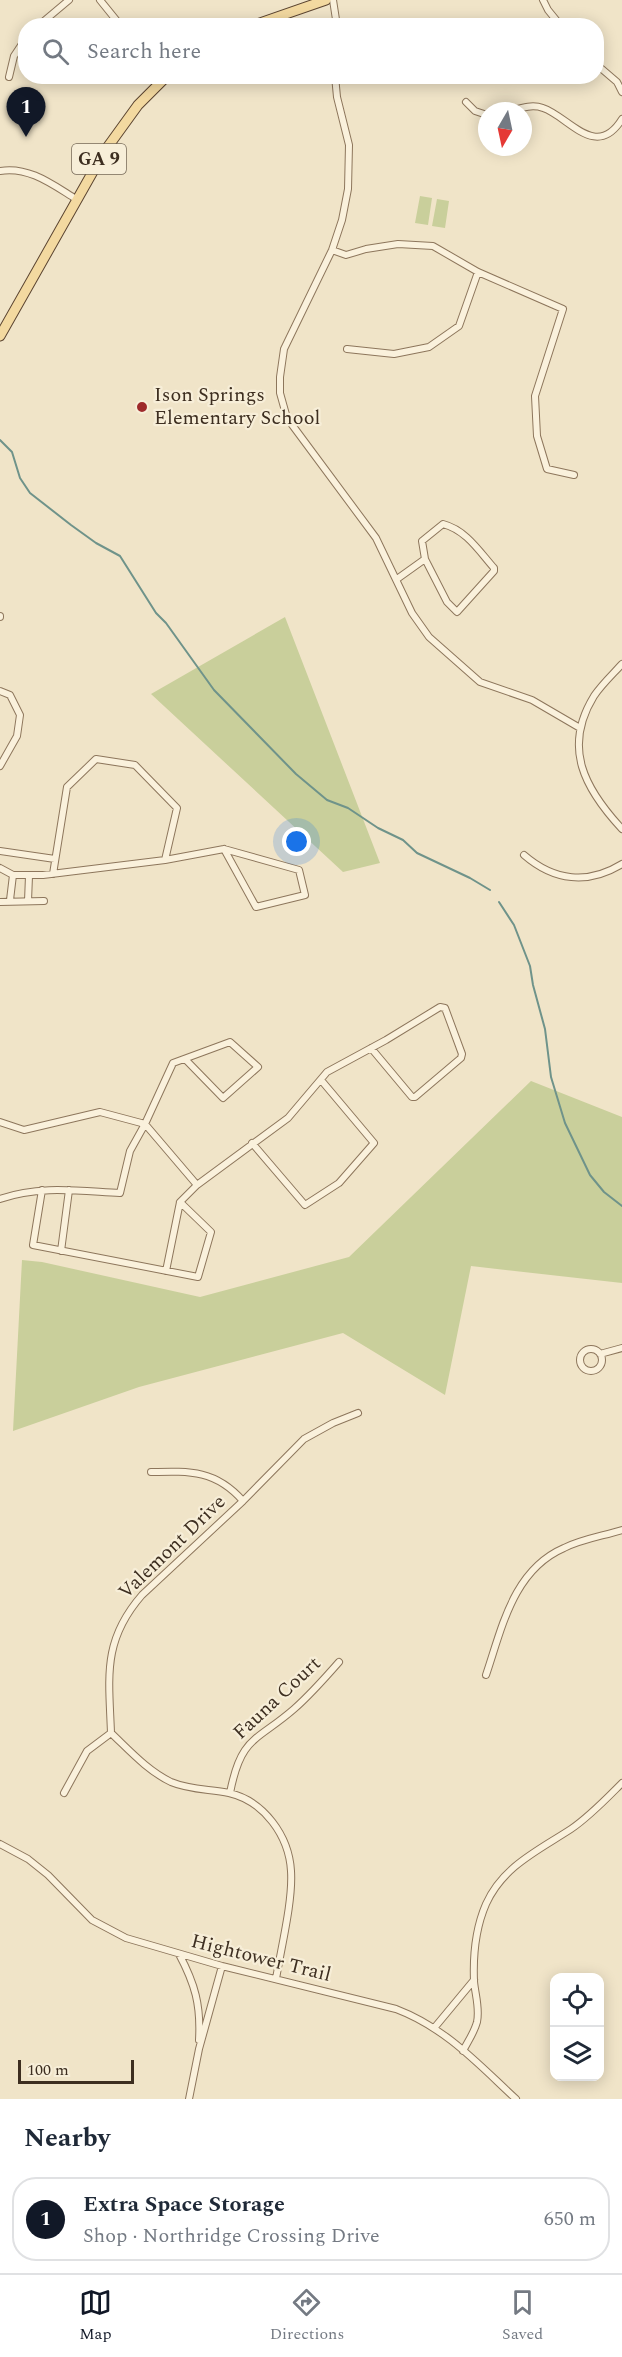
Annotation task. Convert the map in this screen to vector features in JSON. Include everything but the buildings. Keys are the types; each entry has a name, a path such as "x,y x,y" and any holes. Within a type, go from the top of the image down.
{"main road":[{"path":"274,18 326,0"},
{"name":"GA 9","path":"0,336 104,152 125,121 159,84"}],"street":[{"path":"48,18 69,0"},
{"path":"100,0 115,18"},
{"path":"333,0 336,18"},
{"path":"543,0 554,18"},
{"path":"9,77 14,56 18,50"},
{"path":"604,70 617,82 622,92"},
{"path":"336,84 349,145 350,164 342,220 332,250 284,349 280,377 283,408 292,427 376,538 412,613 429,637 480,682 532,700 580,728"},
{"path":"466,102 478,112"},
{"path":"532,106 542,107 578,131 590,135 610,132 622,119"},
{"path":"0,171 23,171 76,199"},
{"path":"332,250 345,255 398,244 433,246 478,272 563,309 535,396 537,436 547,469 574,475"},
{"path":"347,349 394,354 429,347 459,326 478,272"},
{"path":"443,524 466,536 494,568 494,571 457,612 447,602 425,559 422,541 443,524"},
{"path":"397,579 425,559"},
{"path":"622,664 595,694 580,728 581,758 590,788 602,808 622,829"},
{"path":"0,691 10,695 20,715 17,736 0,766"},
{"path":"53,874 67,787 96,759 135,765 177,808 165,860"},
{"path":"0,868 13,874 30,876 165,860 224,849 299,870 305,895 256,907 224,849"},
{"path":"0,851 55,859"},
{"path":"524,855 550,873 565,877 597,876 622,864"},
{"path":"10,900 13,874"},
{"path":"28,901 30,876"},
{"path":"0,902 44,901"},
{"path":"166,1271 180,1202 196,1185 288,1118 327,1072 440,1007 445,1008 462,1054 461,1058 446,1071 415,1097 412,1097 371,1048"},
{"path":"0,1199 19,1192 42,1190 122,1192 130,1151 173,1064 185,1059 230,1042 258,1067 222,1097 185,1059"},
{"path":"252,1143 305,1205 339,1182 374,1143 321,1080"},
{"path":"0,1122 24,1130 100,1112 145,1124 196,1185"},
{"path":"42,1190 33,1245 199,1277 210,1232 180,1202"},
{"path":"61,1251 69,1190"},
{"path":"600,1354 622,1348"},
{"name":"Valemont Drive","path":"111,1733 109,1668 113,1645 122,1622 142,1595 243,1501 304,1439 333,1423 358,1413"},
{"path":"152,1472 187,1472 206,1475 226,1485 243,1501"},
{"path":"486,1675 509,1607 517,1590 530,1572 561,1549 622,1530"},
{"name":"Fauna Court","path":"230,1793 236,1765 249,1744 296,1708 339,1662"},
{"path":"64,1793 87,1751 111,1733 147,1767 162,1777 189,1788 230,1793 250,1803 268,1817 281,1835 289,1856 291,1885 276,1979"},
{"path":"463,2051 473,2033 477,2019 474,1980 479,1924 487,1902 498,1883 519,1862 572,1828 592,1812 622,1782"},
{"name":"Hightower Trail","path":"0,1844 28,1859 48,1875 81,1911 105,1928 126,1938 222,1966 396,2009 435,2027 516,2099"},
{"path":"179,1954 192,1978 197,1995 199,2049"},
{"path":"189,2099 199,2049 222,1966"},
{"path":"435,2027 474,1980"}],"green space":[{"path":"420,196 432,198 428,225 415,223"},
{"path":"437,199 449,201 445,228 432,226"},
{"path":"285,617 380,863 343,872 151,694"},
{"path":"531,1081 622,1117 622,1283 471,1266 445,1395 343,1333 139,1387 13,1431 22,1260 42,1262 200,1297 349,1257"}],"waterway":[{"path":"0,440 12,452 20,478 30,493 96,543 120,556 156,613 166,623 214,690 296,774 327,800 348,808 378,828 403,840 417,853 490,890"},
{"path":"499,902 514,925 530,966 545,1029 551,1077 565,1123 590,1175 604,1192 622,1206"}],"place":[{"name":"Extra Space Storage","path":"26,137"},
{"name":"Ison Springs Elementary School","path":"142,407"}]}
